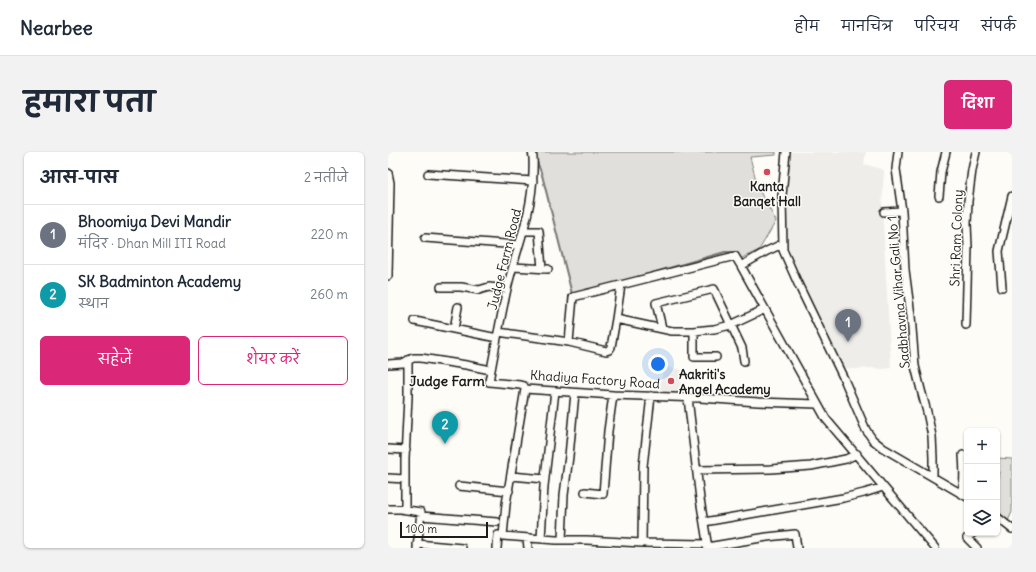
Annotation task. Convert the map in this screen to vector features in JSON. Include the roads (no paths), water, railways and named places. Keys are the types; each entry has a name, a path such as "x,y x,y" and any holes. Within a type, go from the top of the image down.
{"street":[{"name":"Judge Farm Road","path":"491,370 507,289 530,205 533,181 532,152"},
{"path":"786,152 782,196 783,250 844,379 866,430 873,440 883,448 964,495"},
{"name":"Sadbhavna Vihar Gali No 1","path":"898,152 896,169 902,211 905,270 911,316 915,366 928,412 932,436 933,477"},
{"path":"939,196 941,172 946,152"},
{"name":"Shri Ram Colony","path":"966,325 968,201 976,152"},
{"path":"388,173 390,184 388,274"},
{"path":"428,174 533,181"},
{"path":"1002,287 999,251 1012,196"},
{"path":"884,212 902,211"},
{"path":"513,268 545,269 539,231 524,231"},
{"path":"425,238 519,245"},
{"path":"741,266 782,244"},
{"path":"569,342 573,297 735,256 826,419 936,548"},
{"path":"415,321 454,329 498,335 569,342 606,351 611,347 621,285"},
{"path":"441,287 461,286 479,290 490,287 507,289"},
{"path":"662,328 656,303 714,289 742,348 744,362"},
{"path":"454,329 458,307"},
{"path":"616,319 672,331 694,331 732,325 765,309"},
{"path":"694,331 694,357 716,357"},
{"path":"388,364 402,363 413,358 421,358 491,370"},
{"path":"405,510 408,360"},
{"name":"Khadiya Factory Road","path":"491,370 489,382 520,385 524,386 525,389 613,395 817,404"},
{"path":"503,536 525,389"},
{"path":"541,539 545,479 555,391"},
{"path":"556,548 559,540 575,393"},
{"path":"585,492 603,494 608,431 613,395"},
{"path":"642,543 643,466 651,396"},
{"path":"688,398 707,546"},
{"path":"388,449 406,450"},
{"path":"697,470 771,469 811,466 846,459 856,454"},
{"path":"963,455 964,476"},
{"path":"511,476 545,479"},
{"path":"388,478 405,479"},
{"path":"459,486 509,491"},
{"path":"704,522 843,498 883,487"},
{"path":"388,509 421,512 417,546 462,548"},
{"path":"421,516 497,522"},
{"path":"1000,518 1012,527"},
{"path":"497,548 498,535 541,539 642,543 654,546 707,546 742,545 795,534 797,548"},
{"path":"970,536 968,538 977,548"},
{"path":"528,538 528,548"},
{"path":"586,540 587,548"}],"waterway":[{"path":"536,159 542,175 572,294 580,292"},
{"path":"638,277 725,252 735,252 737,254"}],"place":[{"name":"Kanta Banqet Hall","path":"767,172"},
{"name":"Bhoomiya Devi Mandir","path":"848,342"},
{"name":"Aakriti's Angel Academy","path":"671,381"},
{"name":"SK Badminton Academy","path":"445,444"}],"district":[{"name":"Judge Farm","path":"447,381"}]}
